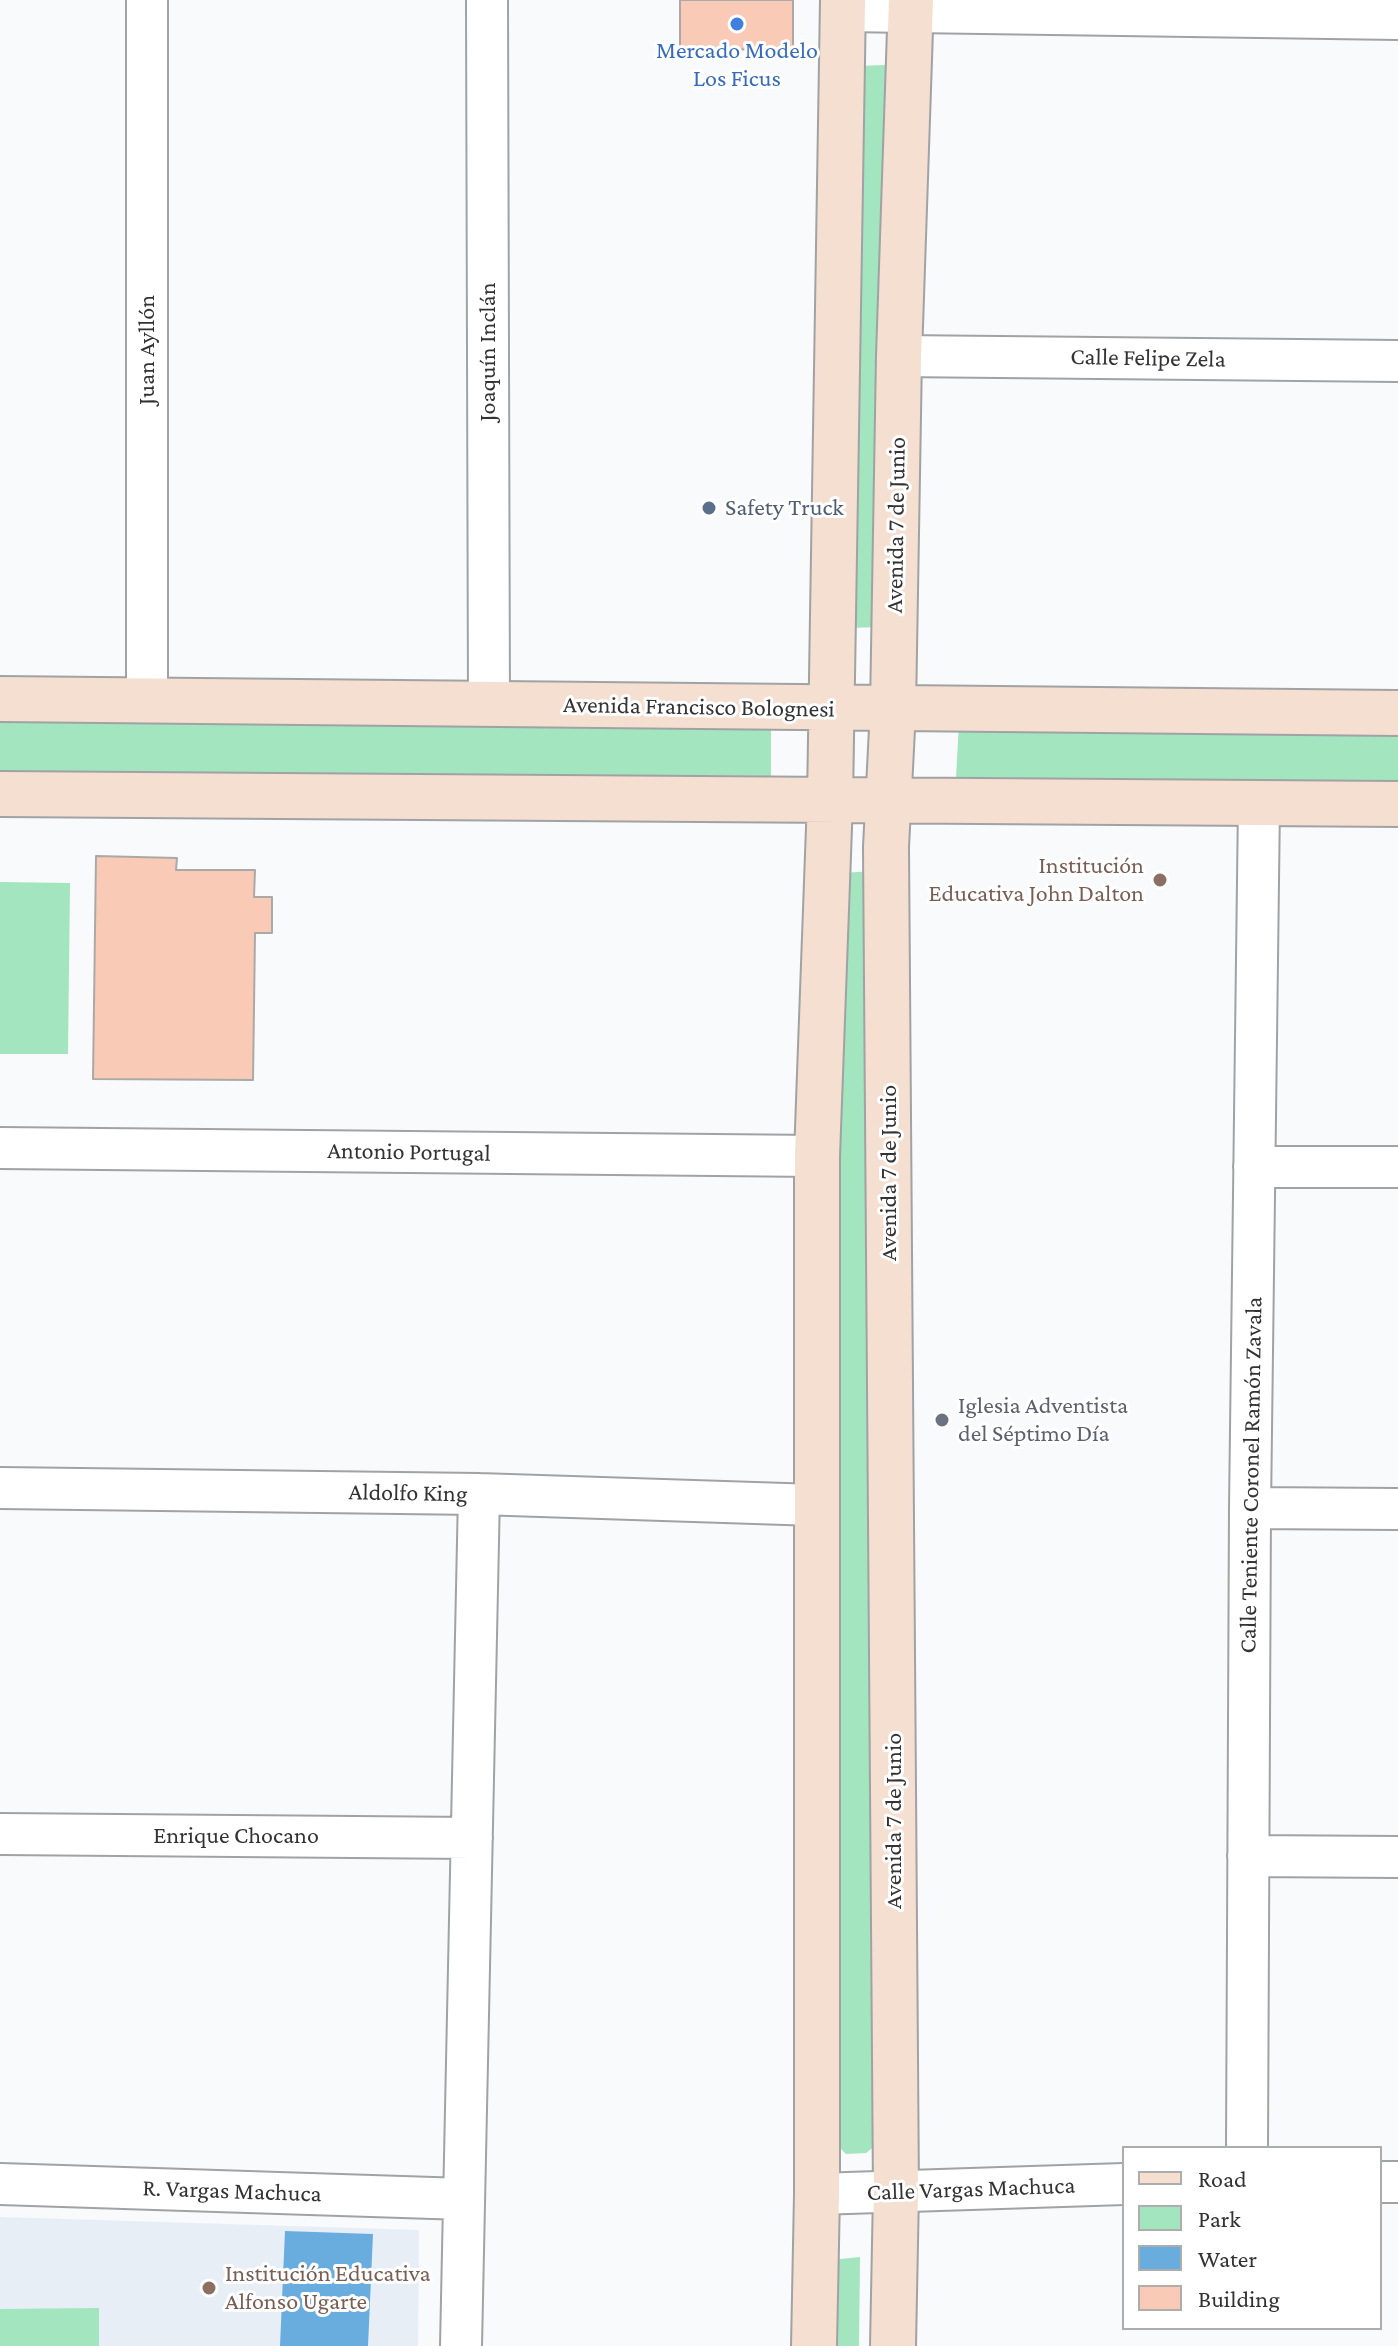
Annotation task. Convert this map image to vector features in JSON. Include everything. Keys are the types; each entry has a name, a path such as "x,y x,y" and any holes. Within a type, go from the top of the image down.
{"street":[{"name":"Juan Ayllón","path":"147,0 147,701"},
{"name":"Joaquín Inclán","path":"487,0 489,704"},
{"path":"814,2346 817,2194 817,1156 830,800 843,6 1248,8 1398,19"},
{"name":"Avenida 7 de Junio","path":"893,2346 896,2192 888,800 911,6"},
{"name":"Calle Felipe Zela","path":"899,356 1398,361"},
{"name":"Avenida Francisco Bolognesi","path":"0,699 1398,713"},
{"path":"0,794 1398,804"},
{"name":"Calle Teniente Coronel Ramón Zavala","path":"1247,2146 1250,1508 1259,803"},
{"name":"Antonio Portugal","path":"0,1148 817,1156"},
{"path":"1254,1167 1398,1167"},
{"name":"Aldolfo King","path":"0,1488 479,1494 816,1505"},
{"path":"461,2346 479,1494"},
{"path":"1250,1508 1398,1509"},
{"name":"Enrique Chocano","path":"0,1834 472,1838"},
{"path":"1248,1856 1398,1857"},
{"name":"R. Vargas Machuca","path":"0,2184 464,2199"},
{"name":"Calle Vargas Machuca","path":"817,2194 1122,2184"}],"shaded area":[{"name":"Institución Educativa Alfonso Ugarte","path":"0,2217 419,2230 418,2346 0,2346"}],"green space":[{"path":"885,65 879,627 849,628 857,66"},
{"path":"0,719 771,723 771,776 0,771"},
{"path":"959,723 1398,727 1398,783 956,778"},
{"path":"873,871 876,2145 866,2153 846,2154 839,2147 834,1698 836,1171 843,873"},
{"path":"0,882 70,883 68,1054 0,1054"},
{"path":"860,2257 859,2346 831,2346 831,2260"},
{"path":"99,2308 99,2346 0,2346 0,2309"}],"water":[{"path":"285,2231 373,2234 368,2346 280,2346"}],"building":[{"name":"Mercado Modelo Los Ficus","path":"680,0 793,0 793,49 680,50"},
{"path":"96,856 177,858 176,870 255,870 254,897 272,897 272,933 255,933 253,1080 93,1079"}],"place":[{"name":"Mercado Modelo Los Ficus","path":"737,24"},
{"name":"Safety Truck","path":"709,508"},
{"name":"Institución Educativa John Dalton","path":"1160,880"},
{"name":"Iglesia Adventista del Séptimo Día","path":"942,1420"},
{"name":"Institución Educativa Alfonso Ugarte","path":"209,2288"}]}
